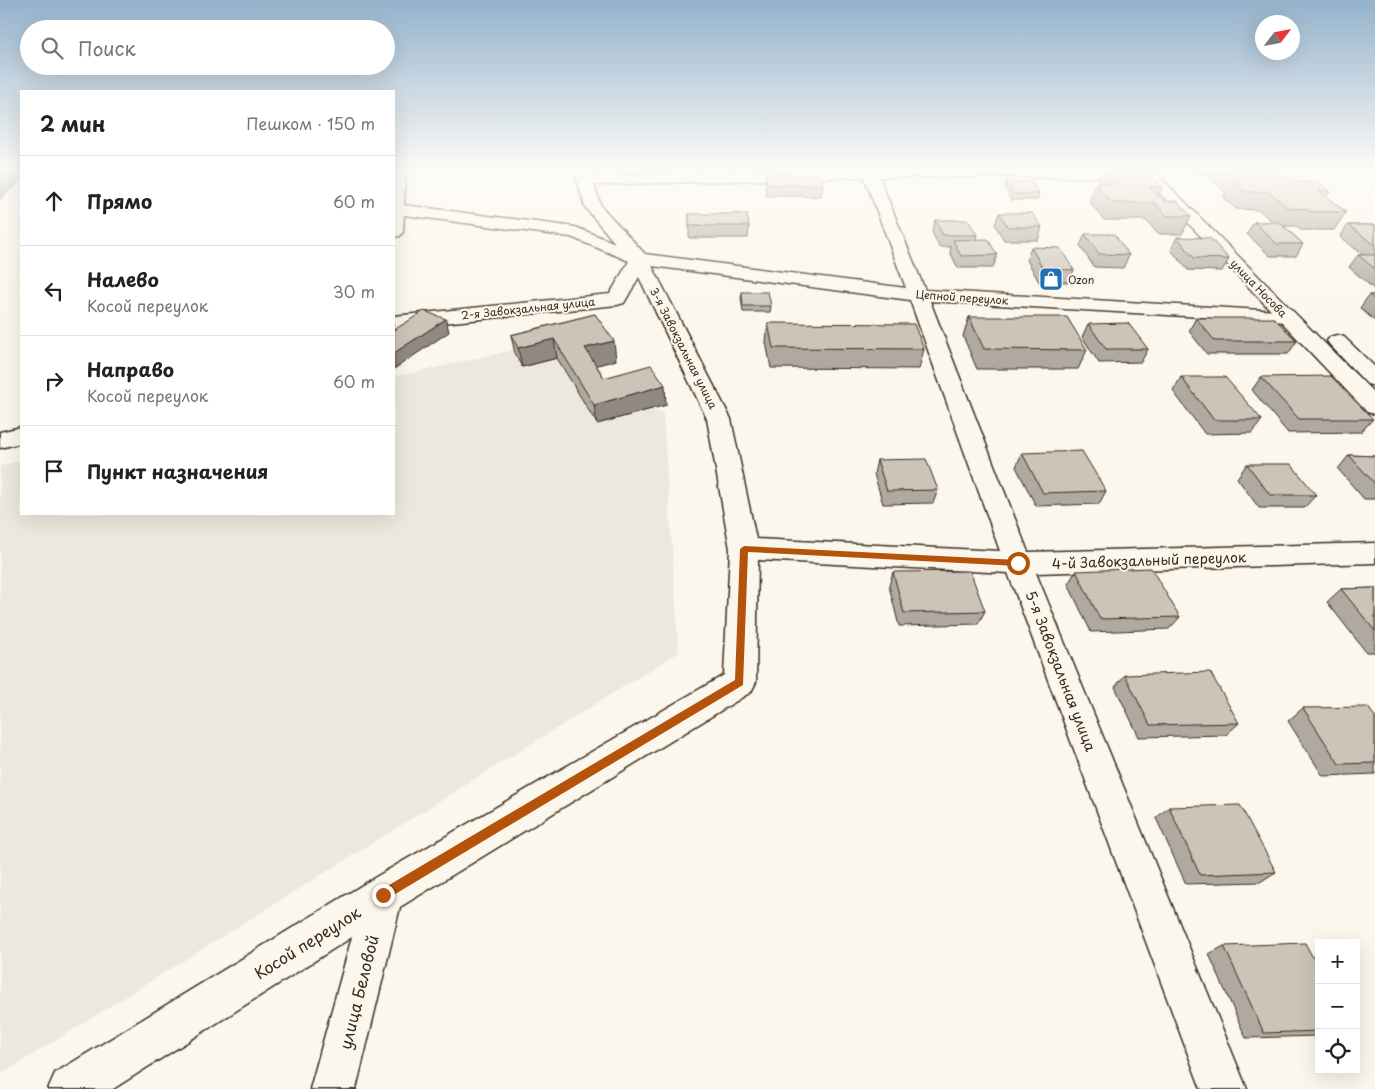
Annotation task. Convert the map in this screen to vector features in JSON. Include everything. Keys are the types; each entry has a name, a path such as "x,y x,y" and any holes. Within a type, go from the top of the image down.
{"street":[{"name":"Цепной переулок","path":"472,219 575,232 639,260 918,294 1286,316 1320,325"},
{"name":"3-я Завокзальная улица","path":"603,219 639,260 719,419 744,549"},
{"name":"5-я Завокзальная улица","path":"888,219 918,294 1018,563 1224,1089"},
{"name":"улица Носова","path":"1198,219 1286,316 1375,407"},
{"name":"улица Носова","path":"1206,219 1375,379"},
{"name":"2-я Завокзальная улица","path":"395,322 617,299 639,260"},
{"path":"0,440 20,435"},
{"name":"4-й Завокзальный переулок","path":"744,549 1018,563 1375,554"},
{"name":"Косой переулок","path":"71,1089 383,895 740,682 744,549"},
{"name":"улица Беловой","path":"333,1089 383,895"}],"shaded area":[{"path":"581,335 615,393 663,414 679,652 0,1075 0,466 20,461 20,515 395,515 395,377"}],"building":[{"path":"689,219 748,219 749,226 689,226"},
{"path":"1003,219 1036,219 1042,227 1008,227"},
{"path":"935,220 968,220 977,235 943,235"},
{"path":"1254,222 1279,222 1303,244 1277,244"},
{"path":"1348,225 1375,225 1375,245"},
{"path":"1085,234 1114,234 1129,255 1099,254"},
{"path":"1177,237 1210,238 1229,259 1194,258"},
{"path":"988,239 997,255 961,256 953,240"},
{"path":"1031,247 1060,248 1074,270 1043,269"},
{"path":"1358,255 1375,255 1375,269"},
{"path":"742,292 768,292 771,306 743,306"},
{"path":"424,311 446,319 395,352 395,329"},
{"path":"595,314 614,341 585,348 604,378 651,365 665,385 594,405 554,339 518,348 511,335"},
{"path":"969,317 1067,317 1087,350 984,349"},
{"path":"1196,318 1274,318 1297,341 1215,341"},
{"path":"768,323 914,324 924,349 773,348"},
{"path":"1128,323 1148,349 1106,349 1088,324"},
{"path":"1331,376 1373,419 1299,419 1261,377"},
{"path":"1181,377 1225,377 1262,420 1214,420"},
{"path":"1082,451 1106,491 1043,493 1022,453"},
{"path":"1349,455 1375,456 1375,484"},
{"path":"926,459 938,490 887,491 877,460"},
{"path":"1247,464 1291,464 1316,495 1270,495"},
{"path":"1151,568 1180,617 1100,619 1076,571"},
{"path":"970,571 985,611 904,613 893,572"},
{"path":"1375,588 1375,631 1341,589"},
{"path":"1210,672 1239,723 1150,725 1125,675"},
{"path":"1368,707 1375,717 1375,763 1339,764 1303,708"},
{"path":"1240,805 1276,872 1200,875 1169,807"},
{"path":"1305,943 1315,962 1315,1031 1264,1033 1224,946"}],"place":[{"name":"Ozon","path":"1051,279"}],"route":[{"path":"383,895 740,682 744,549 1018,563"}]}
